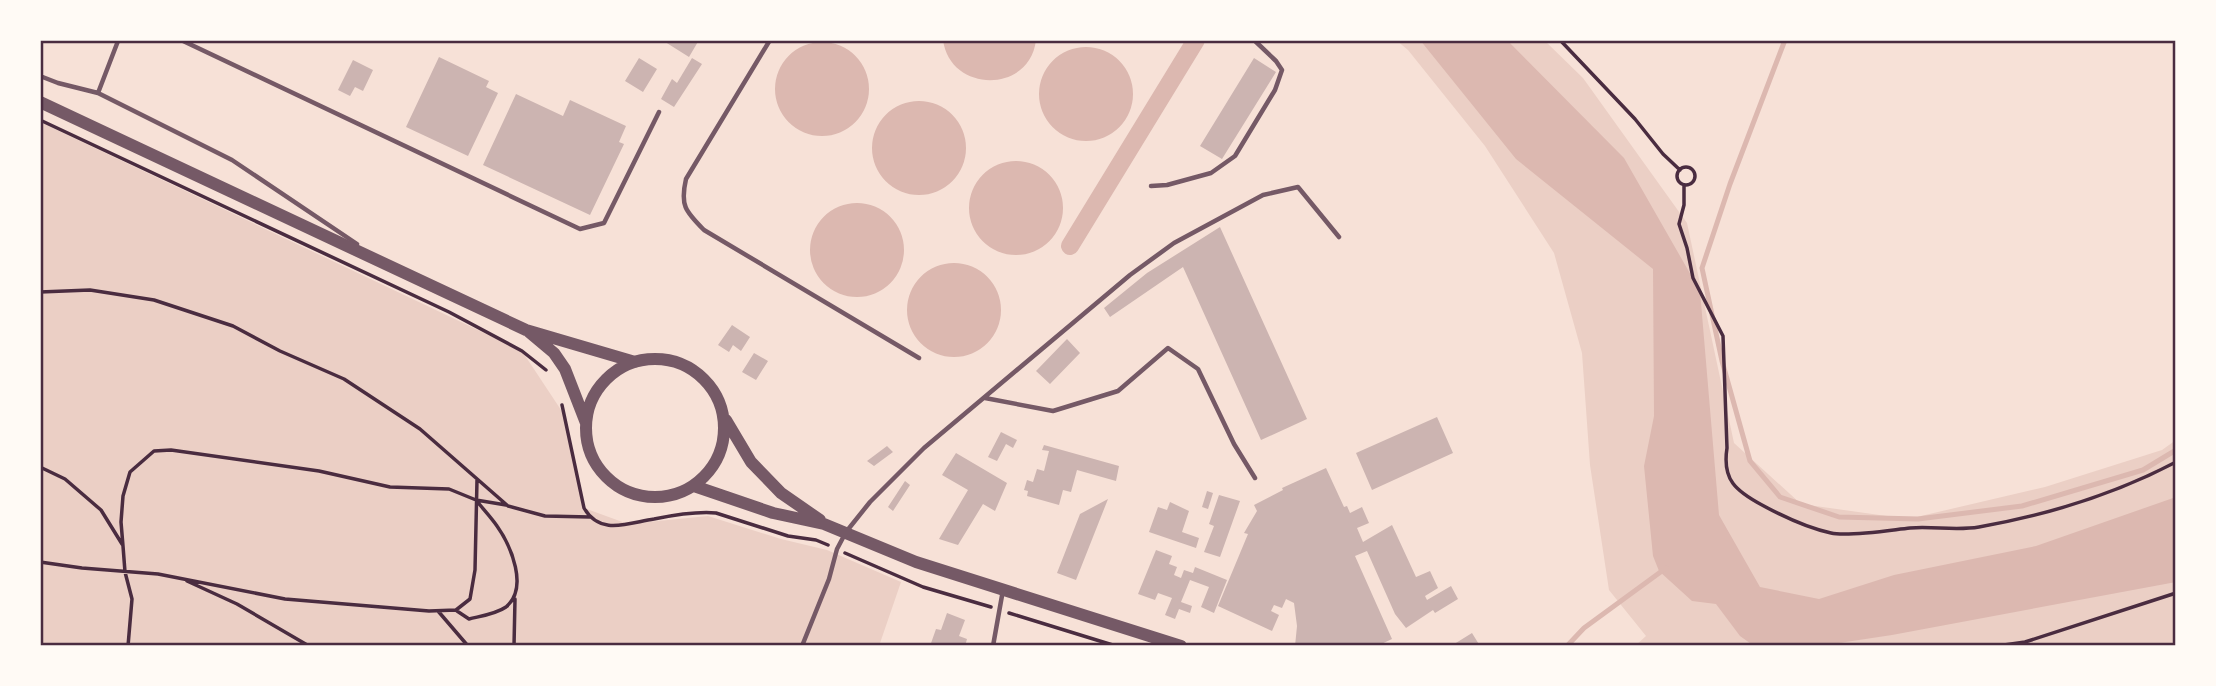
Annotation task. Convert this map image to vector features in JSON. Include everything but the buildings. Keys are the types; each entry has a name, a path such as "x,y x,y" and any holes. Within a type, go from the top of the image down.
{"street":[{"path":"40,102 526,330 635,362"},
{"path":"526,330 554,354 565,369 586,422"},
{"path":"724,417 725,436 719,456 709,473 694,486 674,495 652,498 620,488 596,465 587,444 586,422 590,402 601,385 616,371 635,362 658,359 681,363 702,376 716,394 724,417 751,462 781,493 824,524"},
{"path":"694,486 773,513 824,524 916,562 1181,646"}],"lane":[{"path":"98,93 118,41 122,40"},
{"path":"181,40 580,229 604,223 659,112"},
{"path":"770,40 686,179 682,197 689,215 704,230 919,358"},
{"path":"1151,186 1167,185 1211,173 1235,156 1275,90 1282,69 1254,40"},
{"path":"40,76 98,93 232,160 381,261"},
{"path":"802,646 829,579 837,549 846,532 870,502 924,448 1141,267 1174,243 1263,195 1298,187 1339,237"},
{"path":"984,398 1053,411 1118,391 1168,348 1198,369 1234,444 1255,478"},
{"path":"993,646 1003,589"}],"path":[{"path":"1560,40 1680,170"},
{"path":"1684,185 1692,183 1695,175 1690,168 1684,167 1680,170 1678,179 1684,185 1684,205 1679,225 1693,278 1723,336 1727,448 1725,465 1731,480 1743,495 1786,519 1833,534 1916,528 1951,530 1978,527 2058,508 2144,479 2176,462"},
{"path":"40,292 90,290 154,300 233,326 280,351 344,379 421,429 508,506"},
{"path":"128,646 132,599 125,572 121,522 123,496 130,472 154,451 171,450 318,471 390,487 449,489 476,500 545,516 590,517"},
{"path":"40,467 65,479 101,510 123,546"},
{"path":"40,562 158,574 285,599 438,611 456,610 470,599 477,480"},
{"path":"476,500 496,524 510,548 517,580 514,646"},
{"path":"182,579 237,604 309,646"},
{"path":"1997,646 2025,642 2176,593"},
{"path":"456,610 469,619 504,608 515,597"},
{"path":"438,611 468,646"}],"shaded area":[{"path":"943,40 1036,40 1031,58 1020,70 1006,78 990,80 974,78 960,70 949,57"},
{"path":"1396,40 1544,40 1583,78 1687,223 1734,443 1801,504 1908,519 2045,487 2162,450 2176,440 2176,646 1635,646 1646,636 1609,590 1590,465 1582,353 1554,253 1485,146 1408,50"},
{"path":"1420,40 1507,40 1624,158 1700,291 1719,515 1760,587 1819,599 1894,575 2036,546 2176,497 2176,582 1819,646 1754,646 1740,636 1716,604 1692,601 1659,571 1653,556 1644,466 1654,416 1653,269 1516,159"},
{"path":"822,42 840,45 855,56 866,71 869,89 866,107 855,122 840,133 822,136 804,133 789,122 778,107 775,89 778,71 789,56 804,45"},
{"path":"1086,47 1104,50 1119,61 1130,76 1133,94 1130,112 1119,127 1104,138 1086,141 1068,138 1053,127 1042,112 1039,94 1042,76 1053,61 1068,50"},
{"path":"919,101 937,104 952,115 963,130 966,148 963,166 952,181 937,192 919,195 901,192 886,181 875,166 872,148 875,130 886,115 901,104"},
{"path":"40,122 522,351 563,413 584,508 628,524 708,516 827,550 901,582 879,646 40,646"},
{"path":"1016,161 1034,164 1049,175 1060,190 1063,208 1060,226 1049,241 1034,252 1016,255 998,252 983,241 972,226 969,208 972,190 983,175 998,164"},
{"path":"857,203 875,206 890,217 901,232 904,250 901,268 890,283 875,294 857,297 839,294 824,283 813,268 810,250 813,232 824,217 839,206"},
{"path":"954,263 972,266 987,277 998,292 1001,310 998,328 987,343 972,354 954,357 936,354 921,343 910,328 907,310 910,292 921,277 936,266"}],"waterway":[{"path":"1070,246 1196,40"},
{"path":"1785,40 1730,184 1702,268 1722,361 1750,461 1780,497 1839,517 1918,519 2022,506 2143,470 2176,450"},
{"path":"1567,646 1584,628 1666,568"}]}
